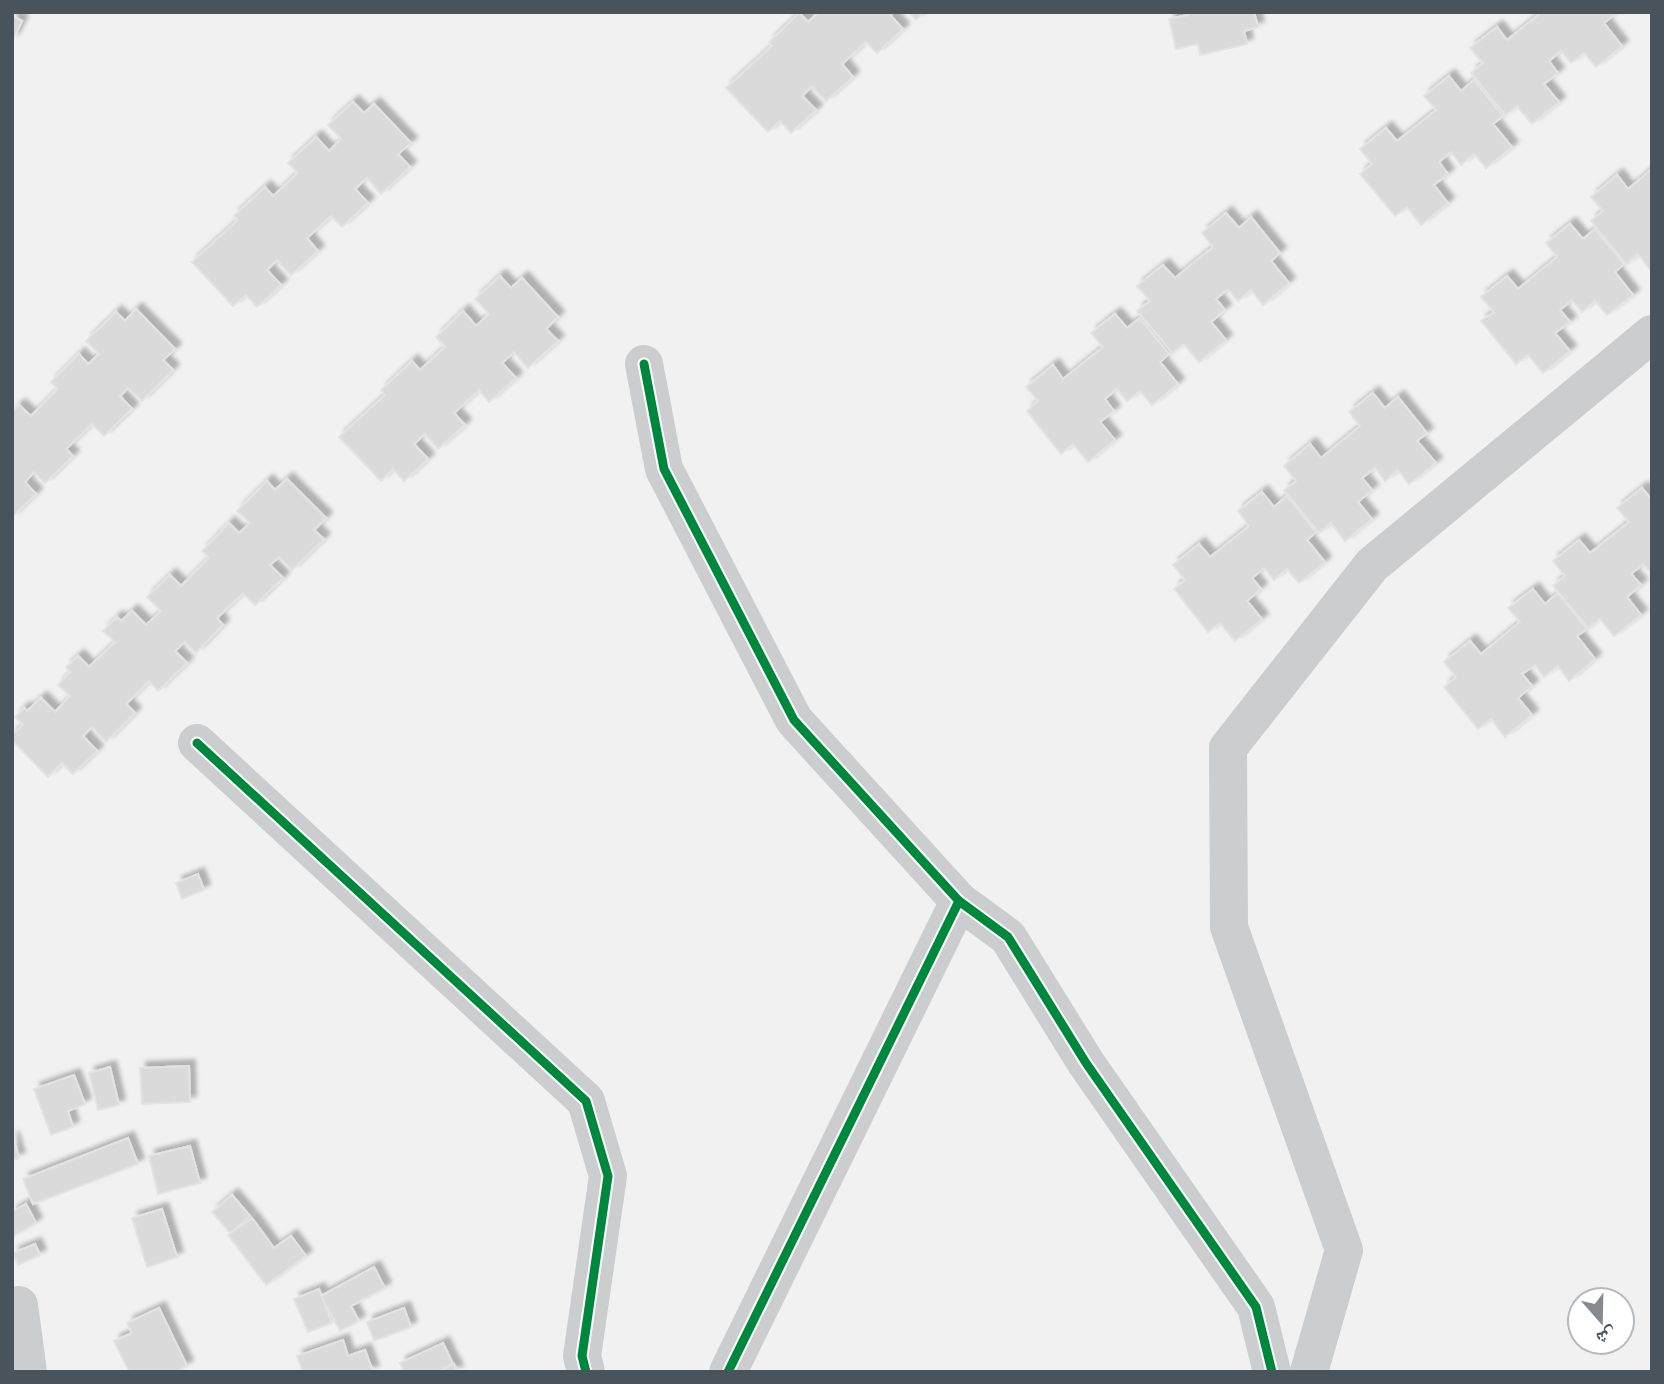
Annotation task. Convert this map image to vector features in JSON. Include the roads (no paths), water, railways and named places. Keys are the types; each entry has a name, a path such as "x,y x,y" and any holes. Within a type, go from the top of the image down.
{"street":[{"path":"1309,1372 1344,1250 1229,927 1228,748 1372,565 1652,334"},
{"path":"644,364 664,468 794,720 959,901 1008,937 1086,1063 1256,1307 1272,1372"},
{"path":"197,743 586,1101 608,1176 582,1356 586,1372"},
{"path":"728,1372 959,901"},
{"path":"19,1306 28,1372"}]}
